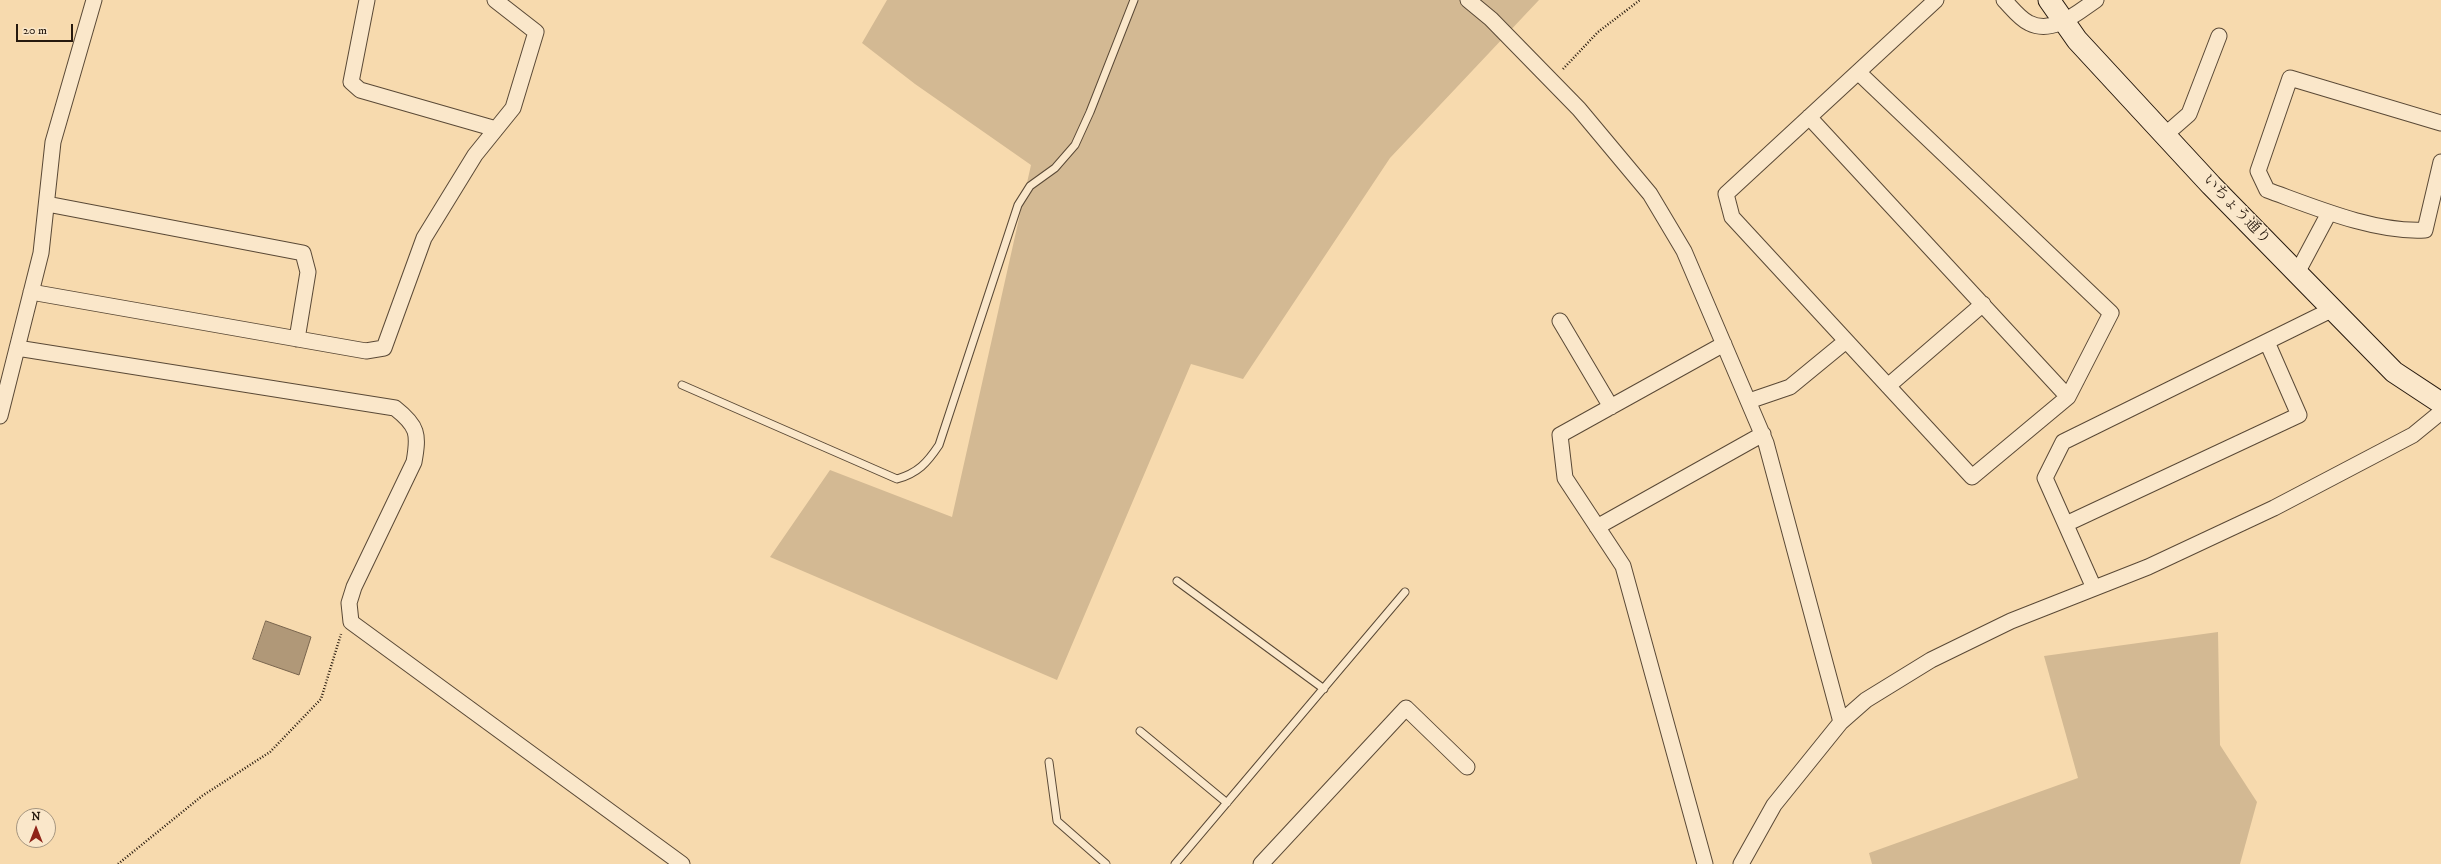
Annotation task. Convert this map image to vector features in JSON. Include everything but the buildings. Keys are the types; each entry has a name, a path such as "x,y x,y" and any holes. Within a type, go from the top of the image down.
{"street":[{"path":"0,416 4,385 17,348 41,253 53,142 94,0"},
{"path":"368,0 351,82 360,90 496,129"},
{"path":"31,292 366,352 384,348 424,238 475,155 513,108 536,32 495,0"},
{"path":"1468,0 1491,19 1578,109 1650,194 1684,251 1763,434 1841,722"},
{"path":"1858,72 2112,313 2068,397 1972,477 1732,217 1726,194 1809,117 1936,0"},
{"path":"2004,0 2028,23 2043,28 2064,21 2096,0"},
{"name":"いちょう通り","path":"2048,0 2077,40 2165,135 2297,273 2394,372 2441,404"},
{"path":"2165,135 2189,114 2219,36"},
{"path":"2441,123 2290,78 2258,171 2267,190 2330,213 2407,231 2425,230 2441,162"},
{"path":"1809,117 2068,397"},
{"path":"47,204 304,253 308,272 297,339"},
{"path":"2297,273 2330,213"},
{"path":"1888,386 1983,304"},
{"path":"2094,588 2045,478 2063,442 2333,309"},
{"path":"1560,322 1611,407"},
{"path":"1748,401 1790,386 1846,341"},
{"path":"2066,524 2299,415 2267,342"},
{"path":"1706,864 1623,566 1565,478 1560,435 1724,344"},
{"path":"17,348 395,408 410,419 418,440 414,462 354,587 349,603 351,622 682,864"},
{"path":"1741,864 1774,805 1841,722 1866,700 1931,660 2012,621 2148,567 2274,508 2413,435 2441,412"},
{"path":"1597,527 1763,434"},
{"path":"1261,864 1406,708 1467,767"}],"lane":[{"path":"682,385 897,479 912,475 926,465 939,445 1018,205 1030,186 1055,168 1075,145 1134,0"},
{"path":"1177,581 1324,689"},
{"path":"1175,864 1406,592"},
{"path":"1140,731 1227,802"},
{"path":"1049,762 1057,821 1106,864"}],"path":[{"path":"1551,81 1598,32 1640,0"},
{"path":"118,864 202,796 270,752 321,699 341,632 351,622"}],"shaded area":[{"path":"887,0 1539,0 1390,158 1243,379 1191,364 1057,680 770,557 830,470 952,517 1031,165 915,84 862,43"},
{"path":"266,621 311,637 299,675 253,659"},
{"path":"2218,632 2220,745 2257,802 2240,864 1872,864 1869,853 2078,778 2044,656"}]}
